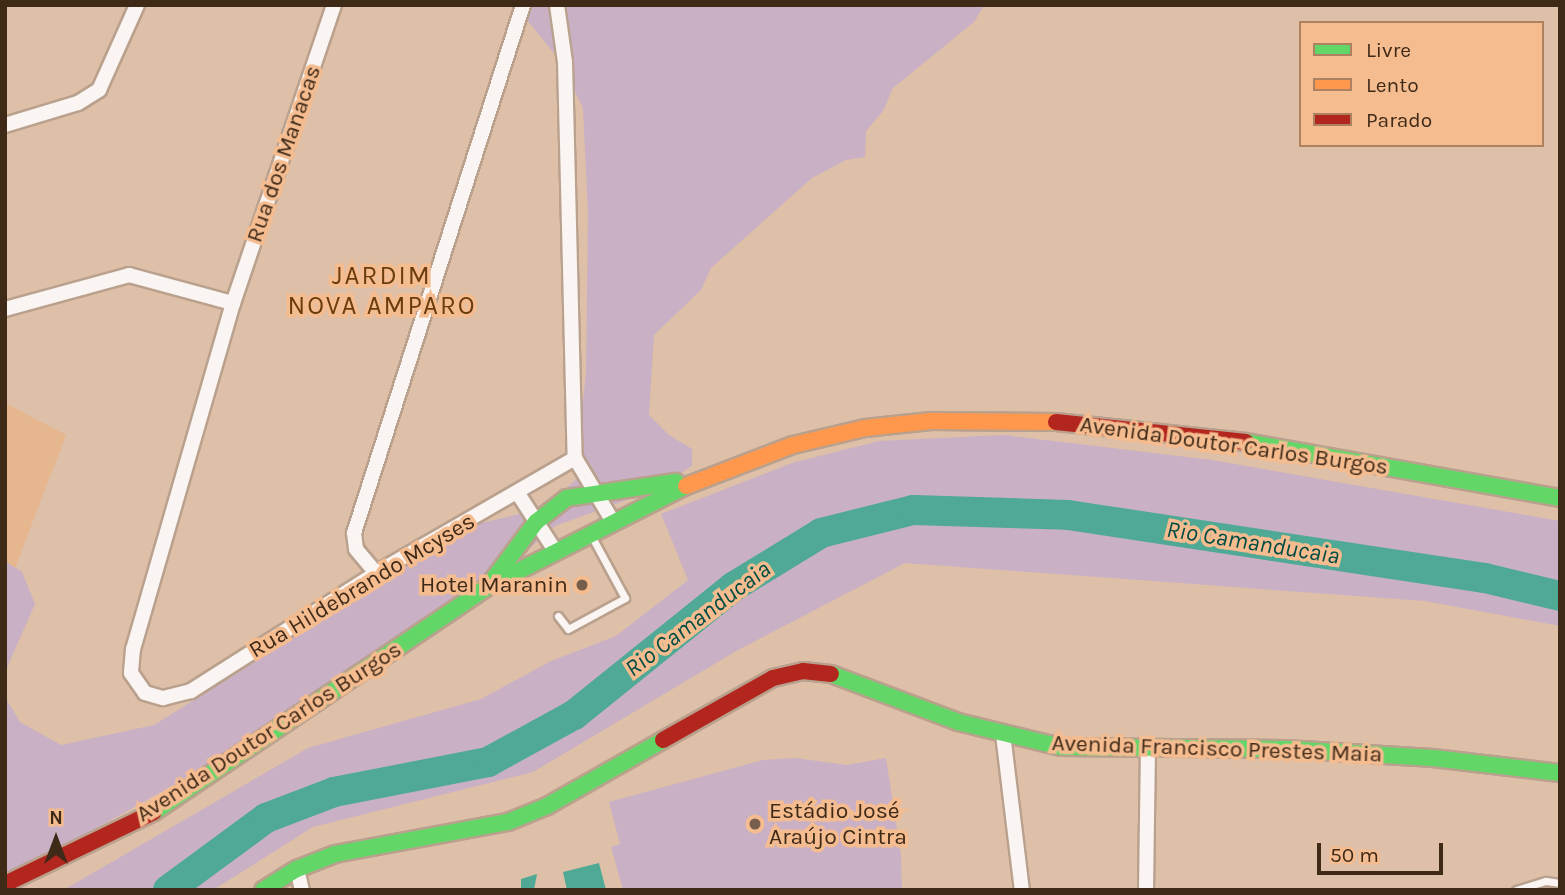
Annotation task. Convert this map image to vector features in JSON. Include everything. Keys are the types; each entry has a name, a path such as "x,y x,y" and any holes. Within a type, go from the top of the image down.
{"main road":[{"name":"Avenida Doutor Carlos Burgos","path":"5,884 153,812 488,587 612,520 703,477 793,445 865,428 995,420 1126,426 1251,443 1560,498"},
{"name":"Avenida Doutor Carlos Burgos","path":"488,587 536,523 567,498 595,491 703,477"},
{"name":"Avenida Francisco Prestes Maia","path":"263,890 297,869 335,854 508,822 547,806 754,688 803,671 829,673 958,722 1061,747 1406,756 1560,773"}],"street":[{"path":"5,125 78,103 99,90 137,5"},
{"name":"Rua dos Manacas","path":"145,693 131,673 133,649 233,303 334,5"},
{"path":"376,573 356,549 354,533 523,5"},
{"path":"557,5 565,62 575,458 612,520"},
{"path":"5,309 129,275 233,303"},
{"name":"Rua Hildebrando Mcyses","path":"145,693 163,698 191,691 376,573 575,458"},
{"path":"517,492 556,552"},
{"path":"1003,734 1023,890"},
{"path":"1146,890 1148,748"},
{"path":"297,869 302,890"}],"lane":[{"path":"558,617 568,629 625,598 590,533"},
{"path":"1516,890 1546,881 1560,883"}],"shaded area":[{"path":"524,5 984,5 974,22 893,88 883,111 866,131 865,157 846,160 812,178 711,268 701,290 654,335 649,415 669,435 692,449 692,466 657,489 555,526 490,583 199,771 5,879 5,697 20,722 61,745 154,725 255,662 308,621 365,597 397,570 465,527 544,508 581,475 584,448 575,414 583,401 586,374 588,214 583,108 560,61 527,20"},
{"path":"5,403 66,435 5,594"},
{"path":"1004,435 1212,460 1560,521 1560,626 1425,601 905,563 738,650 533,772 313,827 213,890 67,888 308,748 481,699 551,661 616,636 688,580 661,514 792,463 879,441"},
{"path":"5,561 22,572 35,604 5,672"},
{"name":"Estádio José Araújo Cintra","path":"795,758 847,765 886,758 901,855 902,890 623,890 611,847 620,844 609,802 763,760"}],"water":[{"path":"599,863 606,890 567,890 563,872"},
{"path":"537,874 534,890 521,890 521,879"}],"waterway":[{"name":"Rio Camanducaia","path":"168,890 266,818 334,792 488,762 574,715 733,587 821,533 913,510 1068,515 1485,578 1560,596"}],"traffic: fast":[{"path":"1246,442 1560,498"},
{"path":"489,585 536,522 567,498 676,482"},
{"path":"154,812 487,587 686,486"},
{"path":"831,674 958,722 1061,747 1286,749 1433,758 1560,773"},
{"path":"263,890 297,869 335,854 508,822 547,806 663,740"}],"traffic: slow":[{"path":"686,486 793,445 865,428 931,421 1056,422"}],"traffic: jam":[{"path":"1056,422 1246,442"},
{"path":"663,740 773,678 803,671 831,674"},
{"path":"5,884 154,812"}],"place":[{"name":"Hotel Maranin","path":"582,585"},
{"name":"Estádio José Araújo Cintra","path":"755,824"}],"district":[{"name":"JARDIM NOVA AMPARO","path":"382,291"}]}
